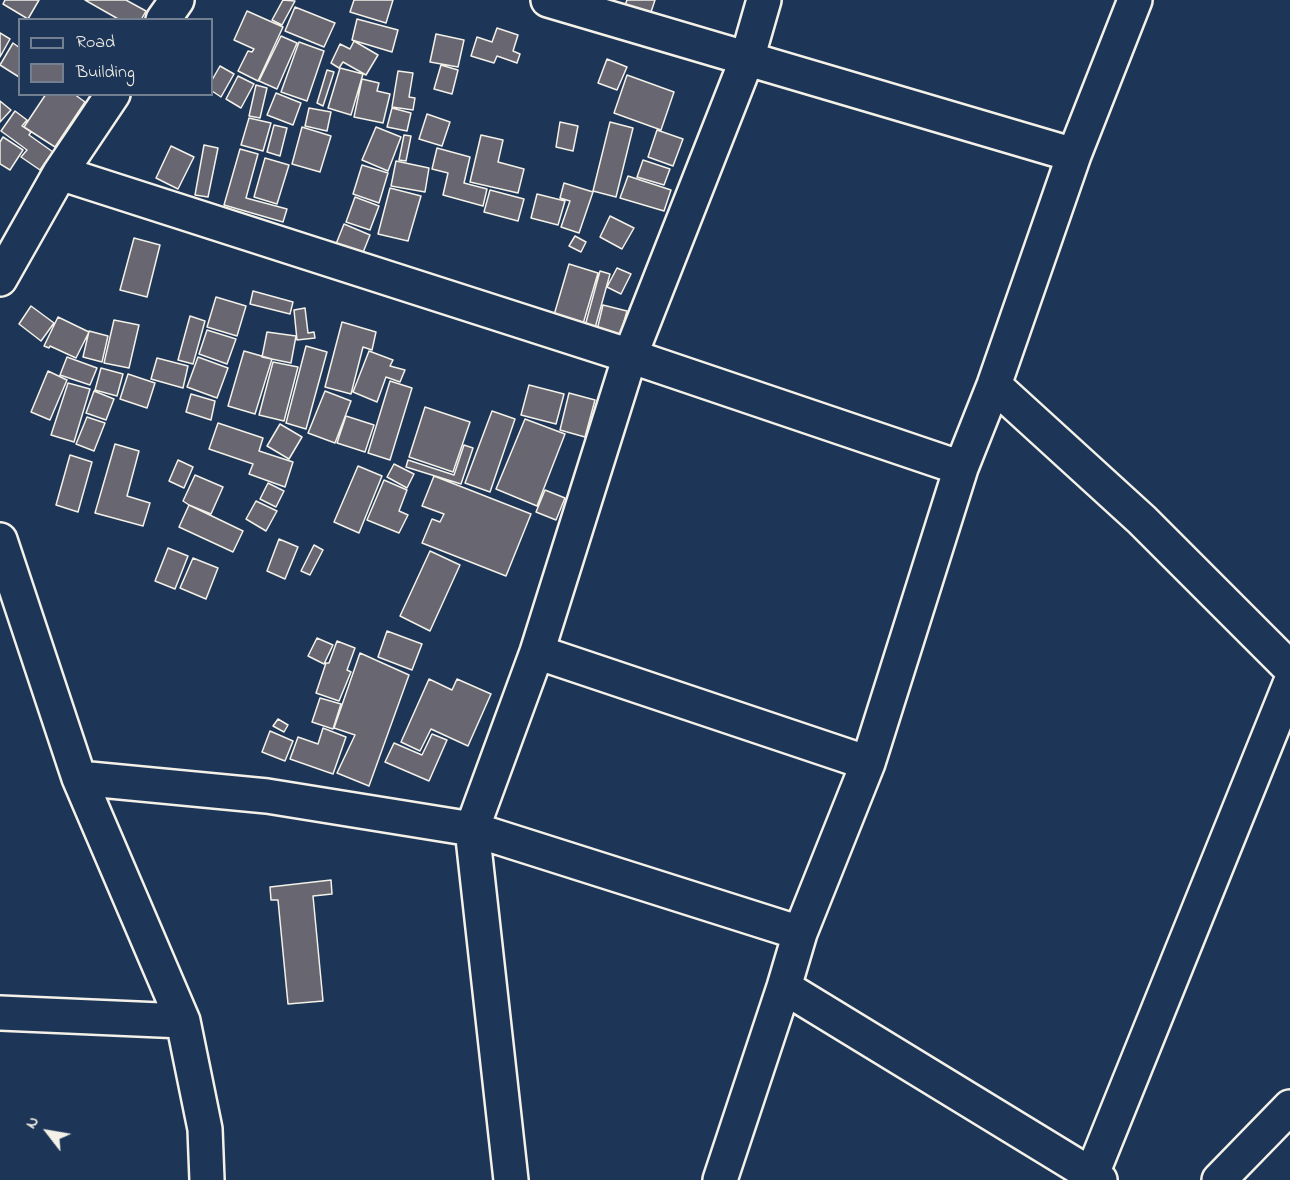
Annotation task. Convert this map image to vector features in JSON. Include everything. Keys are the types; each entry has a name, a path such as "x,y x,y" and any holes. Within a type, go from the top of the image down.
{"street":[{"path":"165,18 177,0"},
{"path":"548,0 1074,154"},
{"path":"511,1180 472,829 537,652 630,356 747,59 764,0"},
{"path":"727,1176 800,933 868,763 961,468 994,385 1074,154 1135,0"},
{"path":"0,279 60,173 112,96"},
{"path":"60,173 630,356 961,468"},
{"path":"994,385 1142,520 1290,668"},
{"path":"0,540 79,778 183,1021 205,1129 207,1180"},
{"path":"537,652 868,763"},
{"path":"784,987 1096,1177 1290,684"},
{"path":"79,778 267,796 472,829 800,933"},
{"path":"0,1013 183,1021"},
{"path":"1219,1180 1290,1107"}],"building":[{"path":"5,0 39,0 29,18 3,4"},
{"path":"85,0 126,0 146,11 142,18 116,18"},
{"path":"283,0 295,1 282,25 272,20"},
{"path":"354,0 393,0 386,23 350,12"},
{"path":"627,0 655,0 651,12 625,5"},
{"path":"295,7 335,23 324,47 285,31"},
{"path":"247,11 283,27 258,81 238,71 248,51 252,52 254,49 234,40"},
{"path":"357,19 398,30 392,52 352,40"},
{"path":"497,28 518,35 513,51 520,54 517,63 497,56 494,63 471,56 477,37 492,42"},
{"path":"0,33 10,39 0,57"},
{"path":"436,34 464,40 458,67 430,62"},
{"path":"281,36 297,43 277,89 259,81"},
{"path":"354,41 378,55 366,75 343,62 339,68 331,63 340,44 350,49"},
{"path":"299,42 324,51 307,101 281,92"},
{"path":"13,43 18,47 18,76 0,65"},
{"path":"607,59 627,67 617,90 598,83"},
{"path":"441,65 458,70 452,94 434,89"},
{"path":"220,66 234,74 221,97 213,92 213,78"},
{"path":"340,68 363,74 351,115 328,108"},
{"path":"327,70 334,72 323,106 317,103"},
{"path":"398,71 413,73 409,97 415,98 413,110 392,107"},
{"path":"627,75 674,92 661,130 614,113"},
{"path":"238,76 254,84 241,108 226,99"},
{"path":"362,79 379,83 377,91 390,94 383,123 354,117"},
{"path":"256,85 267,88 260,118 249,116"},
{"path":"276,93 301,103 293,125 267,115"},
{"path":"45,96 77,96 85,102 55,147 24,127"},
{"path":"0,101 11,110 0,122"},
{"path":"309,108 331,112 327,131 305,126"},
{"path":"392,108 411,113 407,131 387,127"},
{"path":"15,111 27,120 22,126 31,132 29,135 53,152 40,170 21,157 27,150 1,131"},
{"path":"427,114 450,122 442,146 419,139"},
{"path":"249,118 271,123 263,151 241,145"},
{"path":"560,122 578,126 573,151 556,147"},
{"path":"610,122 633,128 616,197 593,191"},
{"path":"274,125 287,128 280,156 267,152"},
{"path":"302,127 331,136 320,172 292,164"},
{"path":"376,127 401,137 388,171 362,160"},
{"path":"657,130 683,139 673,166 648,157"},
{"path":"404,135 411,136 406,161 399,160"},
{"path":"481,135 503,140 498,162 524,169 518,193 470,182"},
{"path":"3,137 23,150 10,170 0,164 0,142"},
{"path":"204,145 218,148 208,197 195,195"},
{"path":"171,146 194,157 178,189 156,178"},
{"path":"437,148 470,157 464,183 487,189 483,206 443,195 448,173 432,169"},
{"path":"240,149 258,154 246,198 287,209 283,222 224,205"},
{"path":"265,158 289,165 277,204 254,197"},
{"path":"643,160 670,169 664,185 637,177"},
{"path":"396,161 429,168 425,192 391,186"},
{"path":"362,165 388,173 379,203 353,194"},
{"path":"628,176 671,190 664,211 620,198"},
{"path":"564,183 593,192 579,233 561,227 570,201 560,198"},
{"path":"390,188 421,196 408,241 378,234"},
{"path":"490,190 524,199 518,221 484,212"},
{"path":"537,194 565,201 558,225 531,218"},
{"path":"355,197 379,206 370,230 346,222"},
{"path":"610,216 634,228 622,249 600,237"},
{"path":"344,224 370,235 362,255 336,244"},
{"path":"575,236 586,242 581,252 569,246"},
{"path":"134,238 160,245 147,297 120,290"},
{"path":"569,264 598,273 583,324 554,315"},
{"path":"617,268 631,274 621,294 607,287"},
{"path":"600,271 610,274 595,328 585,326"},
{"path":"253,291 293,302 290,314 250,304"},
{"path":"216,297 246,306 237,336 207,327"},
{"path":"603,305 627,311 620,336 597,330"},
{"path":"31,306 54,323 41,341 19,324"},
{"path":"305,308 308,333 314,332 315,338 297,340 294,310"},
{"path":"190,316 205,321 193,364 178,360"},
{"path":"58,317 89,332 76,358 50,346 49,348 44,346"},
{"path":"114,320 139,325 129,368 104,363"},
{"path":"342,322 376,332 372,350 363,347 351,394 325,387"},
{"path":"207,330 236,339 227,364 199,354"},
{"path":"89,331 108,336 102,362 83,357"},
{"path":"267,332 296,336 291,363 262,357"},
{"path":"306,346 327,352 306,429 286,423"},
{"path":"244,351 272,359 255,414 228,406"},
{"path":"369,351 393,360 390,366 405,370 400,382 386,377 377,402 353,392"},
{"path":"67,357 97,368 90,385 60,375"},
{"path":"198,357 228,368 217,398 187,387"},
{"path":"157,358 188,366 183,388 151,379"},
{"path":"273,362 298,367 284,421 259,415"},
{"path":"101,368 123,374 117,396 95,390"},
{"path":"48,371 67,380 50,420 31,412"},
{"path":"128,374 155,383 147,408 120,399"},
{"path":"390,381 412,388 390,460 368,453"},
{"path":"68,383 90,389 74,442 51,435"},
{"path":"529,385 564,394 556,424 521,415"},
{"path":"94,391 114,399 106,420 86,413"},
{"path":"325,391 351,401 335,443 308,433"},
{"path":"569,393 595,400 585,437 560,430"},
{"path":"191,394 215,401 211,420 186,412"},
{"path":"425,407 470,422 453,472 409,457"},
{"path":"492,411 515,419 490,492 465,483"},
{"path":"346,416 374,425 365,452 337,443"},
{"path":"87,417 105,423 94,451 76,444"},
{"path":"525,419 565,434 537,506 496,489"},
{"path":"218,423 263,438 259,451 293,462 285,487 249,474 253,464 209,449"},
{"path":"280,424 302,437 289,459 267,446"},
{"path":"115,444 139,451 127,496 150,503 143,526 95,513"},
{"path":"464,445 473,448 461,484 406,467 408,460 454,475"},
{"path":"70,455 92,462 78,512 56,505"},
{"path":"178,460 193,467 184,488 169,481"},
{"path":"394,464 414,474 407,488 387,477"},
{"path":"358,466 382,476 359,533 334,522"},
{"path":"195,475 223,487 211,514 183,501"},
{"path":"434,476 531,514 506,576 422,543 432,519 440,522 444,514 422,506"},
{"path":"384,480 407,490 399,511 408,515 399,533 367,520"},
{"path":"268,483 284,491 276,507 260,499"},
{"path":"545,490 565,498 556,520 536,512"},
{"path":"256,501 277,511 266,531 246,519"},
{"path":"189,505 243,531 233,552 179,527"},
{"path":"279,539 298,547 285,579 267,571"},
{"path":"314,545 323,550 310,575 301,571"},
{"path":"168,548 188,556 175,589 155,581"},
{"path":"430,551 460,565 430,631 400,616"},
{"path":"193,558 218,568 206,599 180,588"},
{"path":"387,631 422,644 412,670 378,657"},
{"path":"317,638 333,645 324,664 308,656"},
{"path":"337,641 355,648 347,670 351,672 339,701 316,693 326,663 329,663"},
{"path":"360,653 409,675 369,786 337,773 355,735 334,728"},
{"path":"429,679 452,690 457,679 491,694 468,746 431,729 420,751 401,742"},
{"path":"320,698 341,704 333,729 312,722"},
{"path":"278,719 288,725 284,732 273,726"},
{"path":"323,728 346,737 333,774 290,759 298,737 318,744"},
{"path":"270,731 293,741 285,761 262,752"},
{"path":"432,734 447,740 429,781 385,762 394,743 422,755"},
{"path":"331,880 332,894 313,896 323,1001 288,1004 278,900 271,900 270,887"}]}
